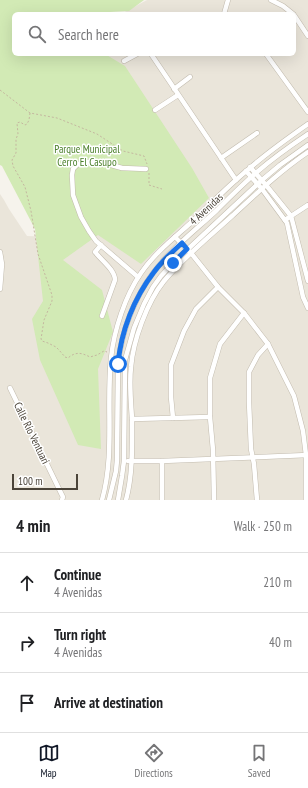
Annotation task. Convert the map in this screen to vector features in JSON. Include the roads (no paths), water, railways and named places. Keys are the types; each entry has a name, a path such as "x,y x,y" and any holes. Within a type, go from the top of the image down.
{"street":[{"path":"225,12 228,0"},
{"path":"271,0 284,6 291,12"},
{"path":"296,18 308,36"},
{"path":"124,61 133,56"},
{"path":"152,56 236,180"},
{"path":"267,56 308,112"},
{"path":"174,89 190,77"},
{"path":"155,110 178,95"},
{"name":"4 Avenidas","path":"102,500 108,474 110,386 113,345 120,316 138,277 157,254 250,167 308,124"},
{"path":"221,158 257,133"},
{"name":"4 Avenidas","path":"109,500 117,460 119,350 132,311 147,282 163,261 256,173 308,134"},
{"name":"4 Avenidas","path":"118,500 124,461 125,360 144,304 153,287 161,276 187,249 262,180 308,145"},
{"name":"4 Avenidas","path":"126,500 131,461 132,419 130,369 134,346 145,314 164,282 191,253 266,185 308,152"},
{"path":"138,277 96,241 89,231 81,217 73,195 72,175 73,169 77,165 84,162 104,163 122,168 147,168"},
{"path":"250,167 291,216 308,281"},
{"path":"246,171 262,189 287,223 303,296 308,308"},
{"path":"285,220 308,205"},
{"path":"176,237 218,287 244,313 268,344 294,396 303,431 307,455 306,500"},
{"path":"101,245 95,252 115,276 115,280 102,316"},
{"path":"0,252 2,264 0,289"},
{"path":"173,418 171,366 184,331 196,309 218,287"},
{"path":"214,500 210,417 210,378 220,344 244,313"},
{"path":"257,500 251,449 248,402 249,372 258,355 268,344"},
{"name":"Calle Río Ventuari","path":"10,388 63,497 62,500"},
{"path":"132,419 210,417"},
{"path":"109,459 124,461 162,461 307,455"},
{"path":"162,461 162,500"}],"park label":[{"name":"Parque Municipal Cerro El Casupo","path":"87,155"}]}
